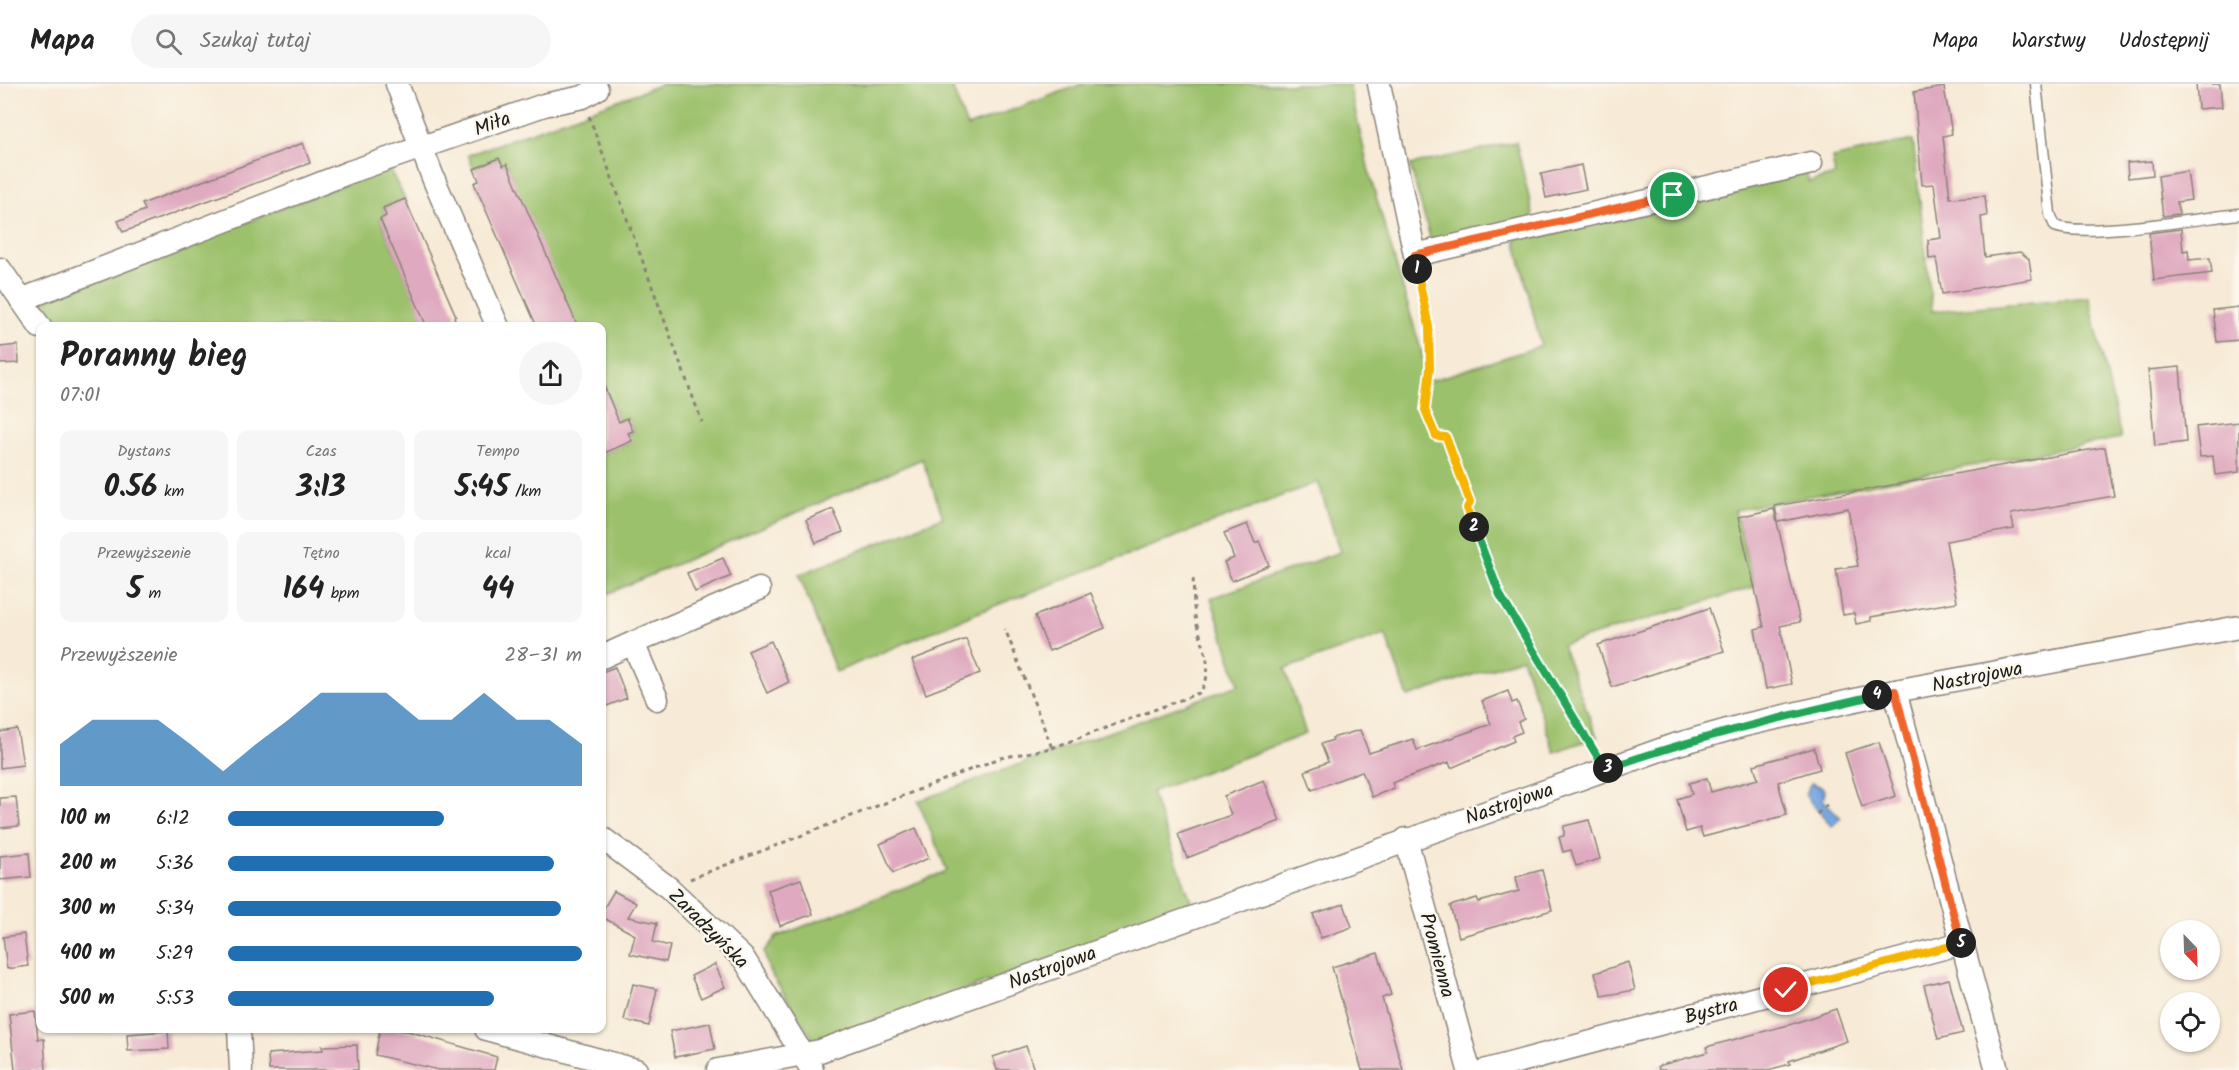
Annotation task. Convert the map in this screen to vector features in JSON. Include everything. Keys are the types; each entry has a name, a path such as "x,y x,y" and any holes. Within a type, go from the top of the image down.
{"street":[{"path":"397,84 422,149 496,322"},
{"path":"1379,84 1415,255 1811,163"},
{"name":"Miła","path":"21,300 350,172 422,149 537,107 590,93"},
{"path":"0,269 36,322"},
{"path":"606,655 759,589"},
{"name":"Nastrojowa","path":"718,1070 808,1062 1406,839 1671,746 1746,725 1895,691 2238,628"},
{"path":"633,644 657,699"},
{"path":"1895,691 1997,1070"},
{"name":"Promienna","path":"1406,839 1469,1070"},
{"name":"Zaradzyńska","path":"606,841 669,888 744,959 808,1062"},
{"name":"Bystra","path":"1487,1070 1962,943"},
{"path":"238,1033 241,1070"},
{"path":"501,1033 636,1070"}],"lane":[{"path":"2036,84 2050,214 2055,226 2069,230 2126,227 2239,214"}],"path":[{"path":"590,93 702,422"},
{"path":"1415,255 1429,327 1430,368 1425,410 1436,436 1446,437 1470,502 1467,508 1500,595 1605,769"},
{"path":"669,888 1000,758 1052,748 1199,693 1206,684 1209,668 1195,614 1193,578"},
{"path":"1005,629 1052,748"},
{"path":"1817,814 1829,803"}],"green space":[{"path":"662,84 951,84 967,127 1082,84 1349,84 1370,176 1430,381 1541,346 1515,238 1806,173 1809,182 1835,175 1832,158 1913,140 1932,311 2089,297 2121,438 1735,510 1754,587 1562,645 1597,737 1554,752 1522,658 1408,697 1385,634 1285,669 1306,734 1151,792 1193,906 817,1045 769,971 764,952 776,937 947,871 918,801 1239,685 1211,598 1340,552 1318,482 979,612 836,672 799,575 943,517 922,459 606,594 606,452 631,441 628,433 633,431 627,418 619,422 606,391 606,322 571,322 507,164 503,166 499,159 474,169 468,155"},
{"path":"1516,142 1534,219 1431,241 1410,165"},
{"path":"383,169 390,170 405,199 383,208 386,216 380,219 426,322 49,322 39,307 52,298"}],"water":[{"path":"1811,783 1822,787 1825,791 1823,800 1841,818 1832,826 1805,794"}],"building":[{"path":"2196,84 2220,84 2222,107 2198,109"},
{"path":"1944,87 1952,134 1943,136 1950,198 1985,196 1987,216 1981,217 1985,257 2020,252 2029,259 2032,279 1942,294 1936,258 1929,259 1928,240 1941,238 1934,184 1922,185 1914,92"},
{"path":"303,143 310,163 123,232 118,221 145,210 142,204"},
{"path":"499,158 503,166 507,164 576,322 535,322 474,183 479,181 474,169"},
{"path":"2152,161 2153,175 2128,178 2127,163"},
{"path":"1581,165 1586,189 1546,198 1541,174"},
{"path":"2187,171 2191,200 2177,202 2179,214 2163,216 2158,176"},
{"path":"405,199 456,316 454,317 456,322 425,322 380,219 386,216 383,208"},
{"path":"2181,229 2183,251 2188,250 2189,260 2210,258 2212,273 2154,280 2149,233"},
{"path":"2239,307 2239,340 2217,342 2213,310"},
{"path":"18,345 19,363 0,364 0,347"},
{"path":"2180,367 2186,442 2155,446 2148,370"},
{"path":"606,391 619,422 627,418 633,431 628,433 632,441 606,452"},
{"path":"2239,422 2239,472 2215,475 2213,456 2200,457 2196,427"},
{"path":"2105,447 2114,496 2011,514 2014,529 1946,541 1957,602 1871,617 1871,621 1856,624 1854,613 1843,615 1836,569 1858,566 1848,508 1778,522 1775,506"},
{"path":"833,509 843,532 816,543 806,520"},
{"path":"1774,509 1800,622 1780,626 1792,684 1766,689 1755,629 1764,627 1738,517"},
{"path":"1247,524 1255,543 1259,541 1269,565 1232,581 1224,562 1234,558 1224,533"},
{"path":"723,558 731,576 695,592 687,573"},
{"path":"1091,593 1105,628 1049,651 1035,616"},
{"path":"1709,608 1724,651 1612,687 1598,645"},
{"path":"966,639 980,673 926,694 912,660"},
{"path":"771,641 789,682 767,693 748,651"},
{"path":"615,667 627,698 606,706 606,670"},
{"path":"1508,691 1512,703 1517,701 1524,719 1518,722 1522,732 1512,736 1514,741 1451,768 1449,762 1392,783 1394,788 1372,797 1362,771 1312,790 1305,771 1328,762 1321,744 1333,740 1332,738 1360,730 1369,753 1413,739 1417,750 1491,724 1482,701"},
{"path":"17,729 23,765 0,768 0,732"},
{"path":"1879,742 1896,796 1862,807 1845,753"},
{"path":"1814,748 1820,769 1778,782 1787,815 1703,837 1700,828 1686,832 1677,799 1692,794 1689,783 1707,778 1711,792 1758,779 1754,765"},
{"path":"1264,780 1280,821 1187,858 1178,834 1231,815 1224,796"},
{"path":"16,797 19,826 0,828 0,798"},
{"path":"1589,820 1600,859 1576,866 1571,850 1563,852 1559,837 1564,836 1564,826"},
{"path":"916,828 929,858 893,873 880,844"},
{"path":"29,853 31,877 0,880 0,856"},
{"path":"1542,870 1552,910 1459,937 1450,906 1477,898 1479,902 1519,891 1516,877"},
{"path":"801,879 813,914 780,926 768,890"},
{"path":"614,891 636,903 628,917 657,923 653,942 670,946 666,962 630,954 635,935 606,919 606,904"},
{"path":"1344,904 1352,927 1321,938 1313,914"},
{"path":"24,934 28,966 7,969 3,937"},
{"path":"1378,953 1391,995 1382,998 1403,1070 1362,1070 1332,967"},
{"path":"1628,962 1635,990 1602,996 1595,973"},
{"path":"715,964 725,987 701,998 691,976"},
{"path":"1949,979 1963,1033 1938,1039 1924,985"},
{"path":"633,984 657,989 649,1026 624,1020"},
{"path":"1836,1009 1847,1041 1789,1061 1790,1064 1768,1070 1659,1070 1658,1066 1708,1052 1706,1047 1792,1024"},
{"path":"35,1011 36,1033 38,1039 44,1039 46,1070 15,1070 9,1014"},
{"path":"710,1023 715,1049 675,1057 670,1031"},
{"path":"168,1033 169,1049 128,1051 127,1034"},
{"path":"379,1033 415,1033 497,1057 494,1070 439,1070 375,1055"},
{"path":"357,1045 358,1070 269,1070 268,1054 323,1050 322,1046"},
{"path":"1026,1046 1034,1070 997,1070 993,1057"}],"route":[{"path":"1673,195 1415,255 1429,327 1430,368 1425,410 1436,436 1446,437 1470,502 1467,508 1500,595 1605,769 1671,746 1746,725 1895,691 1962,943 1786,990"}]}
